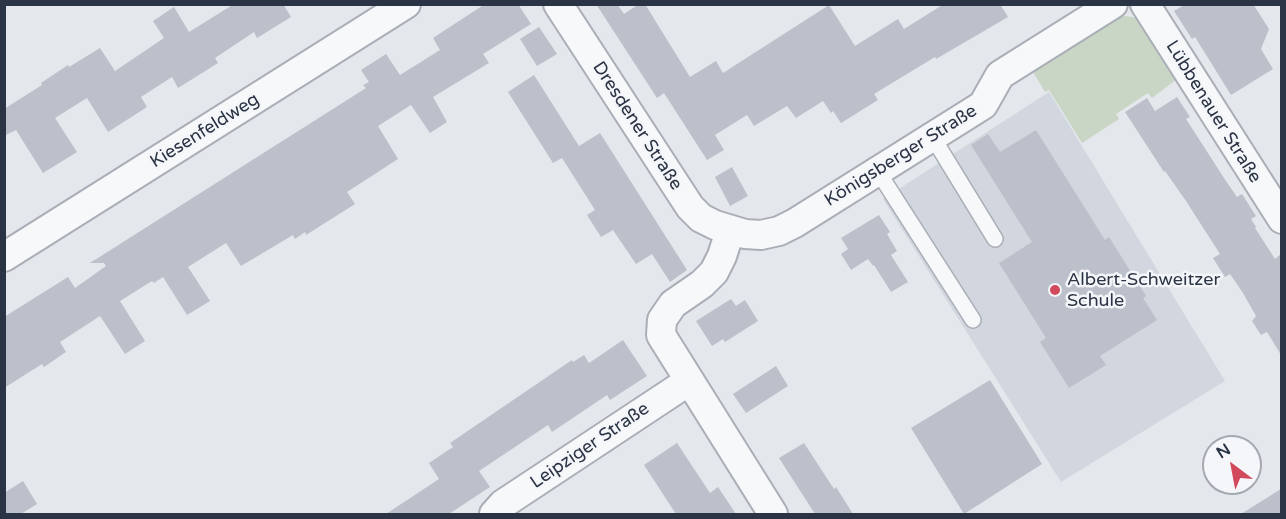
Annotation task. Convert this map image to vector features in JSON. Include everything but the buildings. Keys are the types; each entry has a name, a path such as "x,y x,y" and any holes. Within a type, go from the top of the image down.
{"street":[{"name":"Kiesenfeldweg","path":"4,257 406,4"},
{"name":"Dresdener Straße","path":"558,4 690,207 701,218 730,231"},
{"name":"Königsberger Straße","path":"730,231 761,235 778,231 795,223 983,105 1000,75 1113,4"},
{"name":"Lübbenauer Straße","path":"1145,4 1281,219"},
{"path":"730,231 714,272 702,284 673,304 662,320 660,335 773,514"},
{"name":"Leipziger Straße","path":"494,514 503,504 689,381"}],"lane":[{"path":"932,136 995,239"},
{"path":"877,170 973,320"}],"shaded area":[{"name":"Albert-Schweitzer Schule","path":"1049,92 1225,381 1061,482 883,199"}],"green space":[{"path":"1120,15 1137,18 1181,76 1152,98 1148,93 1116,114 1119,119 1082,143 1049,90 1045,92 1032,70"}],"place":[{"name":"Albert-Schweitzer Schule","path":"1055,290"}]}
